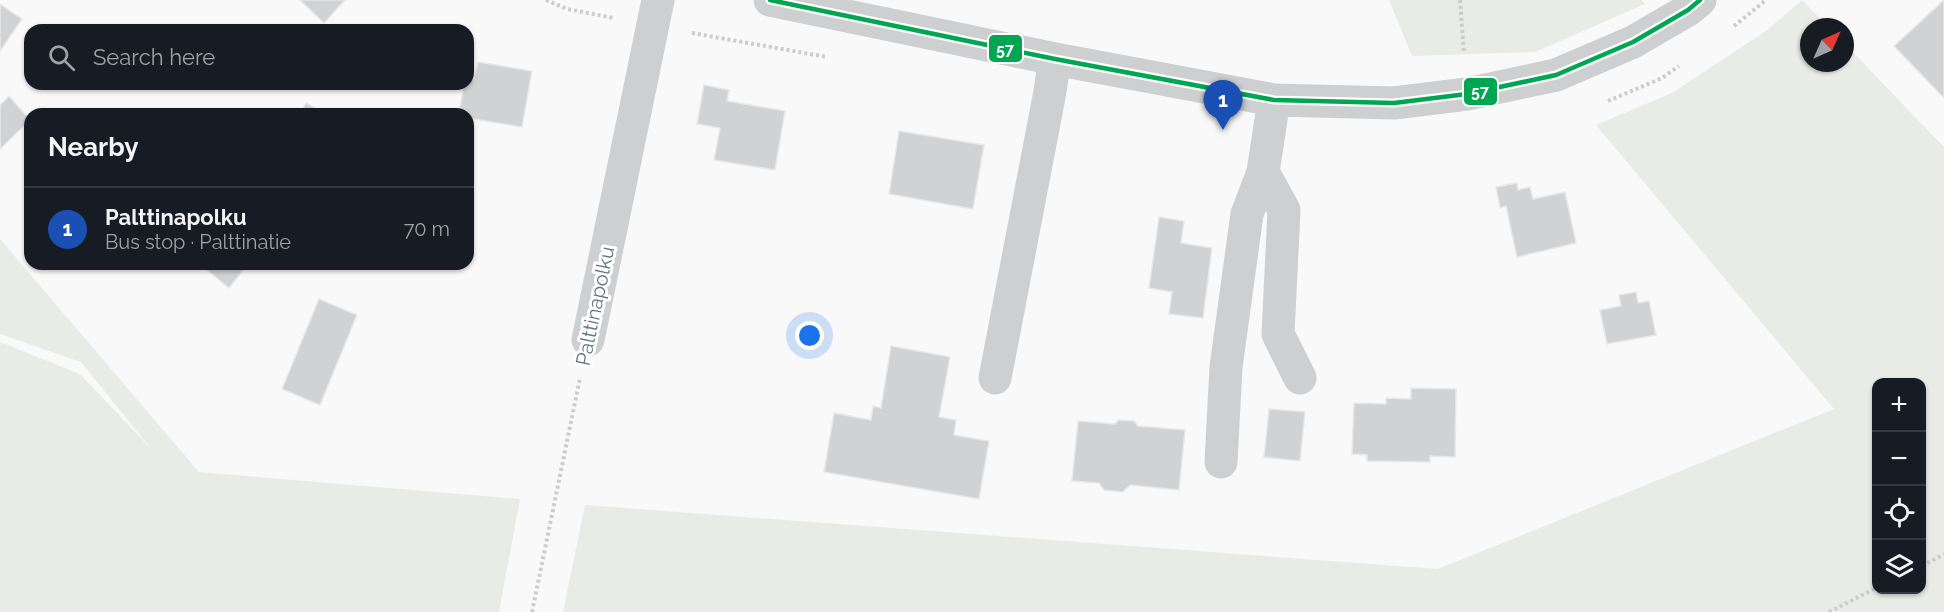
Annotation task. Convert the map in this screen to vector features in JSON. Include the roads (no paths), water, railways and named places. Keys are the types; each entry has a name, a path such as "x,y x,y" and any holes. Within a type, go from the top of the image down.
{"street":[{"name":"Palttinapolku","path":"588,340 658,0"},
{"path":"770,0 1274,100 1394,103 1467,94 1556,75 1633,42 1688,10 1700,0"},
{"path":"995,378 1055,58"},
{"path":"1221,462 1226,367 1247,213 1263,172 1274,100"},
{"path":"1263,172 1284,210 1278,334 1300,378"}],"place":[{"name":"Palttinapolku","path":"1223,130"}]}
